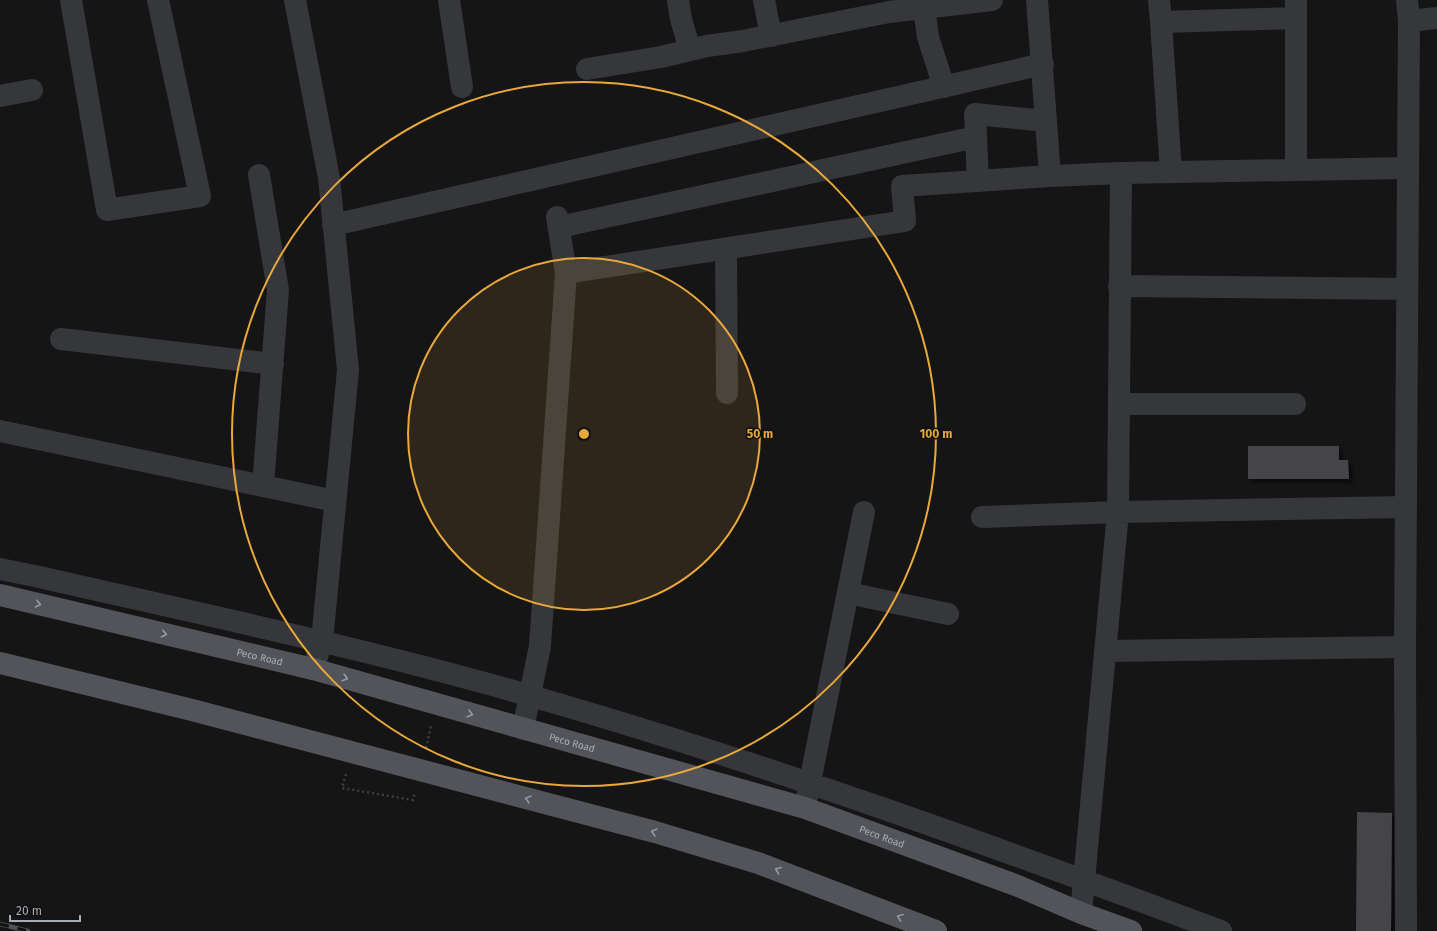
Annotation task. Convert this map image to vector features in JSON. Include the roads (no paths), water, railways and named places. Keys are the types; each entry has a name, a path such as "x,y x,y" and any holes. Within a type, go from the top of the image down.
{"main road":[{"name":"Peco Road","path":"0,595 313,669 805,808 1018,886 1081,913 1131,931"},
{"path":"0,663 192,710 655,832 758,862 936,931"}],"street":[{"path":"71,0 107,210 200,196 158,0"},
{"path":"295,0 328,178 348,370 322,642 313,669"},
{"path":"449,0 462,87"},
{"path":"678,0 681,18 690,50"},
{"path":"764,0 771,36"},
{"path":"587,69 661,57 690,50 771,36 923,4 992,0"},
{"path":"1037,0 1043,64 1050,176"},
{"path":"1159,0 1171,172"},
{"path":"1406,931 1405,646 1409,21 1407,0"},
{"path":"923,4 934,59 944,86"},
{"path":"1161,22 1296,9 1296,170"},
{"path":"1409,21 1437,18"},
{"path":"333,225 1043,64"},
{"path":"0,96 32,90"},
{"path":"978,181 975,114 1046,121"},
{"path":"523,729 531,696 540,646 566,273 558,222 976,137"},
{"path":"566,273 905,221 902,186 1050,176 1121,173 1408,168"},
{"path":"1081,913 1118,512 1121,173"},
{"path":"259,175 278,290 263,486"},
{"path":"726,248 727,393"},
{"path":"1120,286 1408,289"},
{"path":"61,339 273,364"},
{"path":"1119,404 1295,404"},
{"path":"0,431 335,501"},
{"path":"982,517 1118,512 1406,507"},
{"path":"805,808 864,512"},
{"path":"0,569 322,642 531,696 809,783 1084,880 1221,931"},
{"path":"848,593 948,614"},
{"path":"1105,651 1405,646"}],"railway":[{"path":"0,924 28,931"}]}
